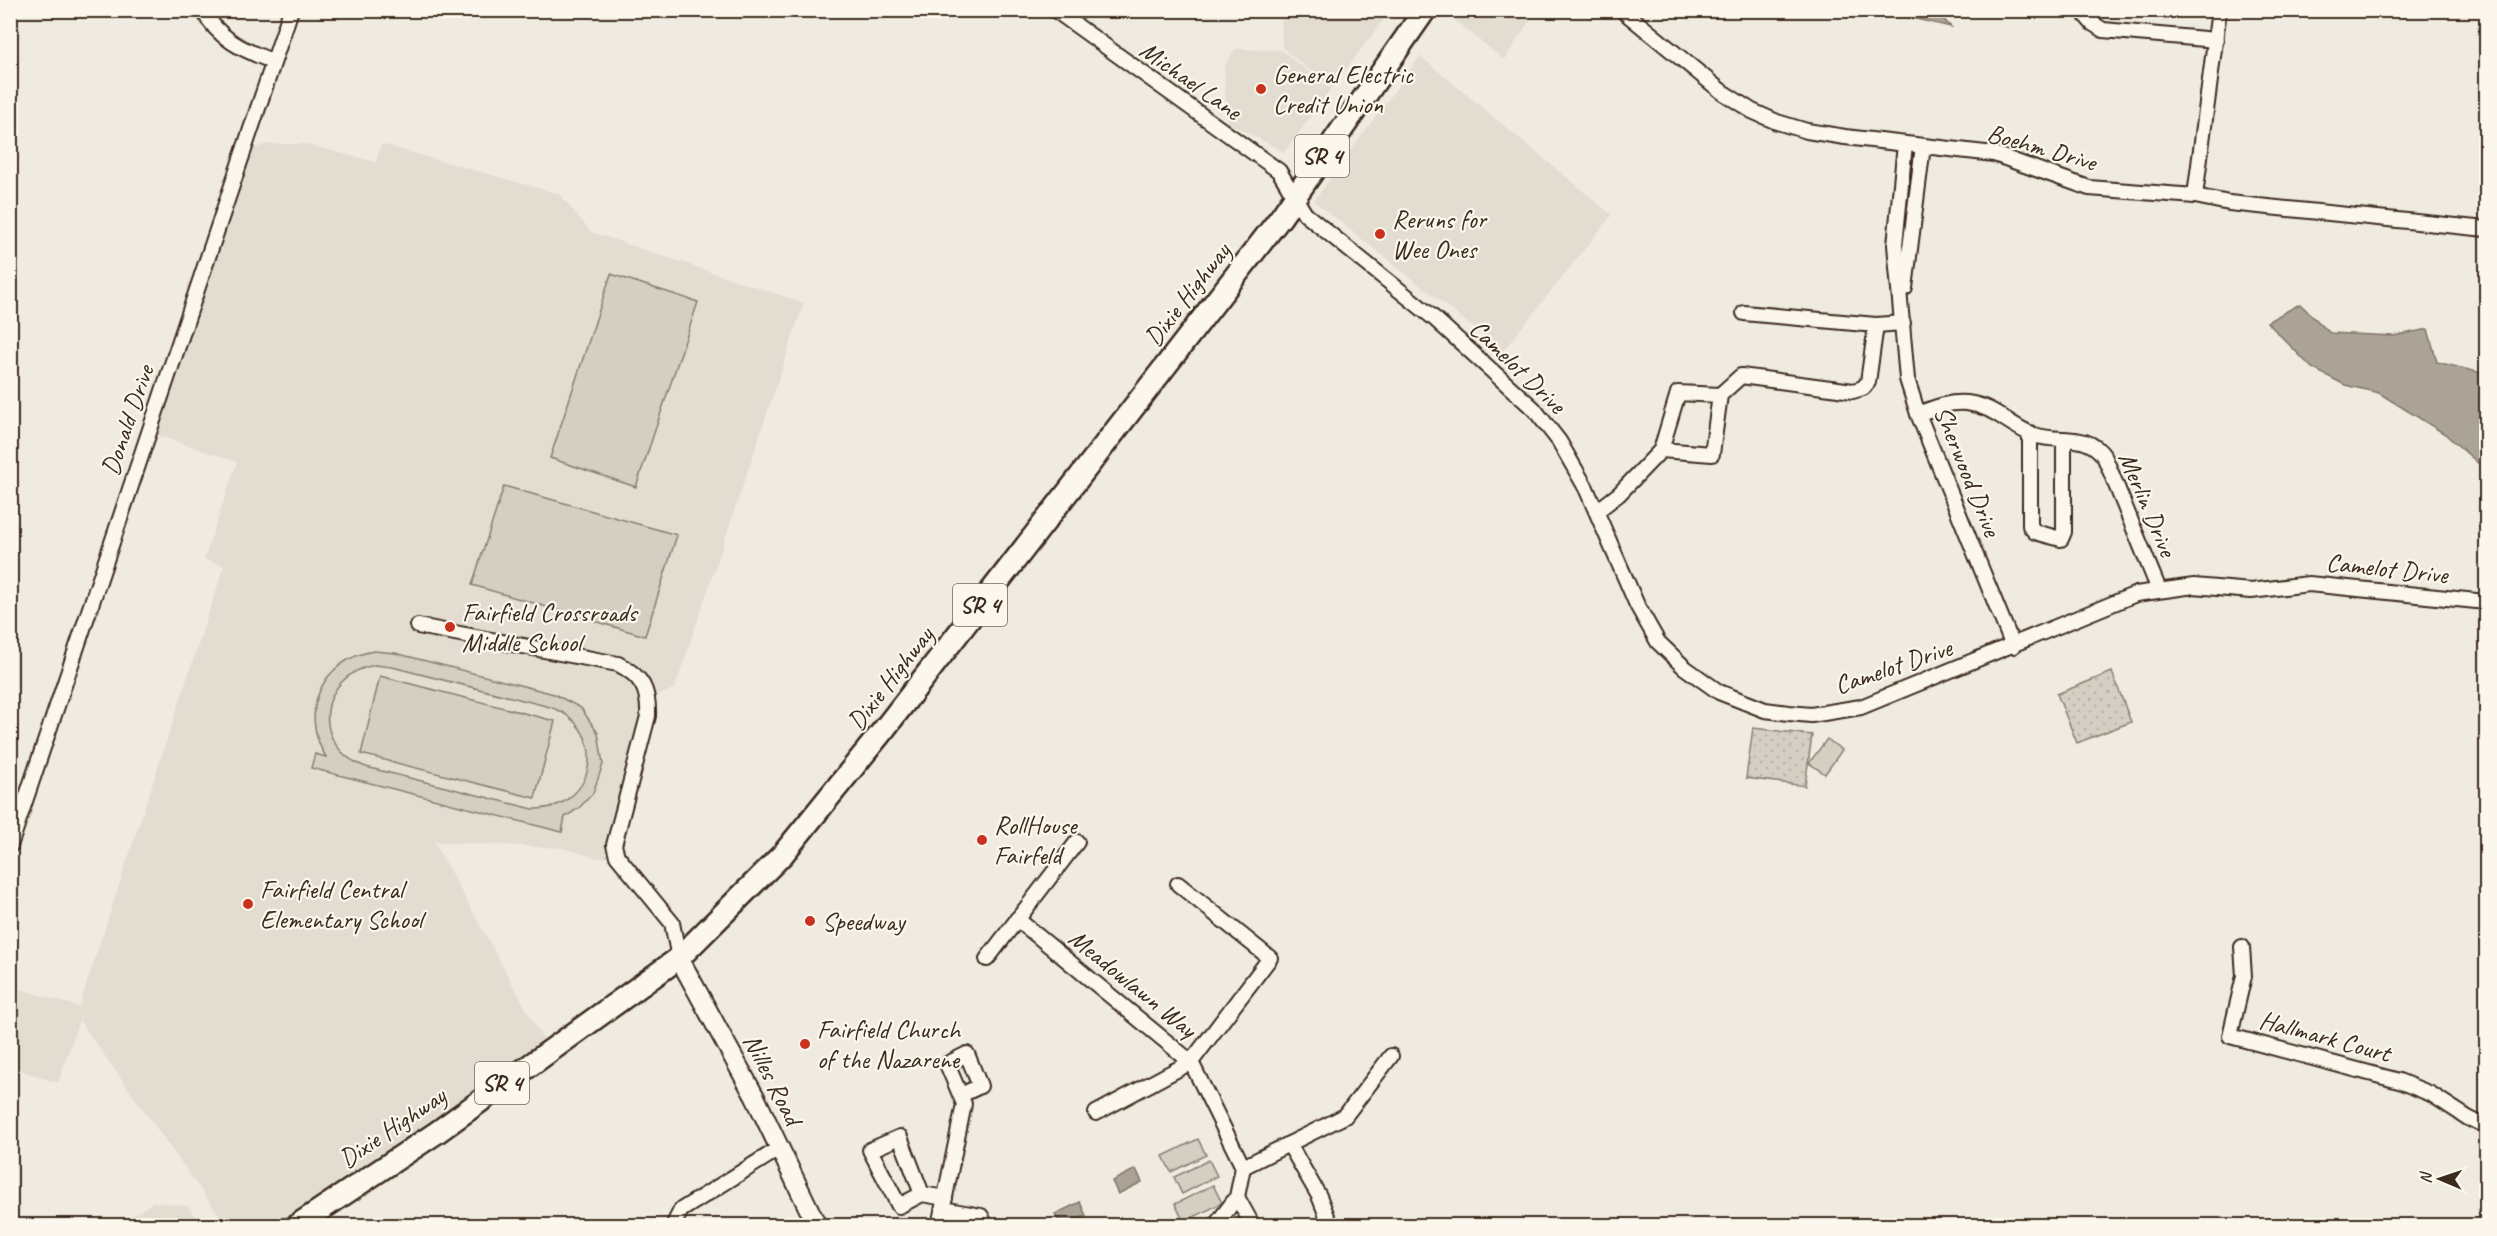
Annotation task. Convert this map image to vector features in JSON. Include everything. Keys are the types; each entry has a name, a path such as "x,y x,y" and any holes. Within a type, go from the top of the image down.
{"main road":[{"name":"Dixie Highway","path":"296,1226 436,1133 679,958 761,877 809,823 1271,230 1294,194 1425,10"}],"street":[{"path":"203,10 220,35 240,48 272,61"},
{"name":"Donald Drive","path":"10,846 14,826 291,10"},
{"name":"Michael Lane","path":"1055,10 1279,171 1294,194"},
{"name":"Boehm Drive","path":"1622,10 1721,91 1752,111 1807,131 1994,154 2089,188 2195,196 2229,203 2487,230"},
{"path":"2081,10 2092,23 2103,30 2216,40"},
{"path":"2195,196 2218,10"},
{"name":"Sherwood Drive","path":"1905,144 1895,245 1903,315 1906,379 1918,414 2013,646"},
{"name":"Sherwood Drive","path":"1903,315 1923,146"},
{"name":"Camelot Drive","path":"1294,194 1305,214 1435,319 1534,409 1563,448 1597,511 1637,605 1658,642 1701,681 1749,705 1765,710 1811,715 1853,709 2013,646 2136,594 2159,590 2194,586 2251,591 2309,584 2487,602"},
{"path":"1744,314 1876,325 1903,315"},
{"path":"1661,450 1712,454 1720,395 1741,376 1853,391 1863,388 1868,382 1876,325"},
{"path":"1597,511 1619,494 1661,450 1678,393 1720,395"},
{"name":"Merlin Drive","path":"1918,414 1955,402 1971,403 1999,413 2030,433 2088,441 2101,453 2159,590"},
{"path":"2030,433 2030,526 2035,532 2061,539 2064,532 2064,439"},
{"path":"418,626 618,664 633,672 643,683 649,700 648,716 614,845 617,856 672,923 679,958"},
{"path":"987,959 1077,842"},
{"path":"1178,884 1270,958 1191,1062 1243,1167 1237,1197 1215,1226"},
{"name":"Meadowlawn Way","path":"1017,919 1191,1062 1096,1113"},
{"name":"Hallmark Court","path":"2242,947 2244,976 2230,1036 2399,1081 2431,1094 2468,1118 2487,1127"},
{"name":"Nilles Road","path":"679,958 780,1148 817,1226"},
{"path":"1243,1167 1345,1116 1391,1056"},
{"path":"939,1226 964,1104 962,1095"},
{"path":"922,1194 898,1206 870,1150 900,1137 922,1194 981,1216 986,1226"},
{"path":"1289,1144 1319,1196 1331,1226"},
{"path":"673,1226 681,1210 780,1148"},
{"path":"1237,1197 1253,1226"}],"shaded area":[{"path":"1281,10 1390,11 1332,88 1282,48"},
{"path":"1458,11 1536,11 1504,60 1452,18"},
{"path":"1842,11 1881,11 1847,13"},
{"path":"1881,11 1936,11 1951,27"},
{"path":"1235,49 1281,50 1331,89 1284,152 1227,122 1224,67"},
{"path":"1420,56 1612,215 1503,351 1314,201"},
{"name":"Fairfield Crossroads Middle School","path":"267,144 304,144 376,162 381,144 559,194 591,232 804,303 675,688 649,700 617,856 597,858 563,848 434,842 549,1050 296,1226 226,1225 79,1020 58,1083 11,1067 11,986 79,1007 224,566 204,559 237,462 148,432 243,152"},
{"path":"611,274 698,302 636,487 550,458"},
{"path":"2300,304 2330,333 2393,336 2428,329 2437,362 2486,374 2486,470 2445,434 2379,393 2345,385 2312,368 2267,322"},
{"path":"504,486 677,535 645,636 472,585"},
{"path":"374,651 395,653 554,694 581,708 598,733 603,764 593,793 579,808 565,817 562,832 311,768 315,754 326,757 318,740 314,723 315,706 320,690 329,676 356,656","holes":["375,665 392,667 550,707 569,717 582,732 588,749 588,766 583,783 571,796 555,806 533,809 366,767 348,758 336,744 329,729 328,713 332,697 341,682 356,671"]},
{"path":"2112,672 2131,722 2077,743 2057,694"},
{"path":"380,676 555,721 535,798 361,754"},
{"path":"1753,728 1812,735 1805,786 1746,778"},
{"path":"1827,739 1842,750 1825,774 1809,763"},
{"path":"1198,1139 1206,1155 1171,1172 1163,1156"},
{"path":"1209,1160 1217,1176 1182,1194 1174,1177"},
{"path":"1136,1169 1142,1182 1118,1194 1112,1181"},
{"path":"1213,1185 1222,1203 1184,1222 1175,1204"},
{"path":"153,1202 188,1206 201,1225 120,1225"},
{"path":"1080,1202 1086,1216 1061,1225 1055,1214"}],"place":[{"name":"General Electric Credit Union","path":"1261,89"},
{"name":"Reruns for Wee Ones","path":"1380,234"},
{"name":"Fairfield Crossroads Middle School","path":"450,627"},
{"name":"RollHouse Fairfeld","path":"982,840"},
{"name":"Fairfield Central Elementary School","path":"248,904"},
{"name":"Speedway","path":"810,921"},
{"name":"Fairfield Church of the Nazarene","path":"805,1044"}]}
